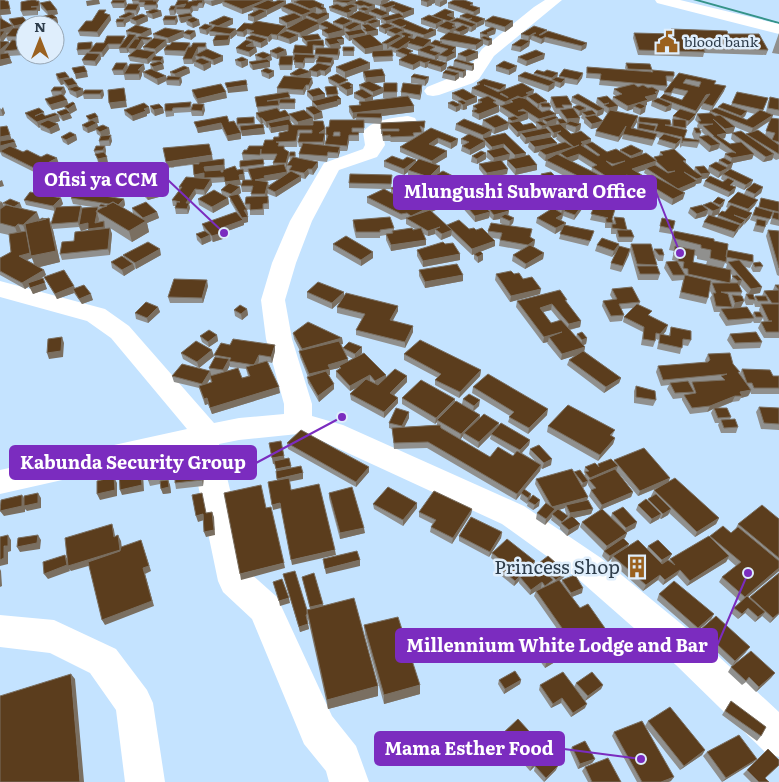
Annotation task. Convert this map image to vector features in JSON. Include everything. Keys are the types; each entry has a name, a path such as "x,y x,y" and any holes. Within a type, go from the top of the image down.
{"street":[{"path":"433,91 467,80 473,75 488,53 539,10 555,0"},
{"path":"662,0 779,29"},
{"path":"298,423 298,404 279,339 272,300 284,262 302,221 331,167 370,153 375,146 374,132 378,128 408,122"},
{"path":"0,289 96,314 120,332 194,416 202,428 204,436 207,459 235,581 265,608 318,730 342,760 349,782"},
{"path":"0,482 204,436 264,425 298,423 332,434 513,515 589,568 689,653 779,738"},
{"path":"0,631 54,638 103,661 134,703 145,782"}],"building":[{"path":"0,0 8,1 10,9 0,10"},
{"path":"113,0 126,0 124,3 111,3"},
{"path":"139,0 157,1 156,5 144,5 145,2 139,2"},
{"path":"178,0 188,0 188,2 203,0 202,3 192,6 190,9 176,9 177,7 184,7 186,4 175,6"},
{"path":"265,0 242,9 222,1"},
{"path":"268,0 274,2 279,0 286,1 267,10 252,7"},
{"path":"313,0 324,5 321,6 326,9 322,10 316,7 310,9 294,2"},
{"path":"355,0 347,3 333,1"},
{"path":"360,0 375,5 369,7 353,3"},
{"path":"454,0 464,0 473,3 470,5 480,8 474,12 448,3"},
{"path":"39,1 39,6 31,7 37,7 37,10 21,11 21,2"},
{"path":"50,1 57,10 47,11 40,3"},
{"path":"392,1 414,9 403,13 391,7 395,5 386,8 380,5"},
{"path":"291,3 312,11 302,15 281,6"},
{"path":"128,4 139,4 136,10 124,10"},
{"path":"337,4 343,7 351,4 357,6 349,9 353,11 347,13 329,7"},
{"path":"171,6 176,6 174,10 169,10"},
{"path":"364,7 370,9 365,11 359,9"},
{"path":"376,8 389,13 382,16 369,11"},
{"path":"154,9 161,11 152,14 146,12"},
{"path":"260,9 266,11 254,17 248,15"},
{"path":"445,9 454,12 447,15 455,18 449,21 432,16"},
{"path":"99,10 106,10 104,13 110,15 97,32 78,31 86,21 92,21"},
{"path":"359,11 376,17 364,22 348,17"},
{"path":"129,12 134,14 125,18 119,17"},
{"path":"313,12 329,14 317,20 306,15"},
{"path":"190,13 192,16 180,18 178,15"},
{"path":"294,13 302,17 287,23 279,18"},
{"path":"399,13 404,17 386,21 381,18"},
{"path":"467,13 485,19 477,23 469,20 472,18 468,19 460,16"},
{"path":"142,14 147,16 136,21 130,18"},
{"path":"429,15 443,20 436,24 421,19"},
{"path":"165,16 177,16 175,20 163,20"},
{"path":"224,16 233,19 218,26 209,23"},
{"path":"493,16 513,21 505,27 485,21"},
{"path":"193,17 199,20 192,23 186,20"},
{"path":"342,17 352,21 343,25 333,22"},
{"path":"0,18 13,26 0,30"},
{"path":"15,18 15,26 14,26 9,19"},
{"path":"306,18 320,23 300,33 286,29"},
{"path":"400,18 428,30 430,28 436,30 424,35 402,28 406,25 401,27 390,22"},
{"path":"457,18 476,24 472,27 458,22 450,22"},
{"path":"117,19 125,19 123,22 116,22"},
{"path":"374,19 380,21 371,24 366,22"},
{"path":"256,21 286,26 277,35 271,34 268,37 250,33 254,31 247,29 243,32 236,31 244,23 252,24"},
{"path":"326,21 344,30 328,34 322,30 328,28 319,24"},
{"path":"447,21 455,24 452,26 456,27 450,30 438,26"},
{"path":"354,22 361,24 350,30 344,27"},
{"path":"387,23 394,26 385,29 379,26"},
{"path":"205,24 212,26 206,30 199,28"},
{"path":"368,24 378,30 367,32 363,29 366,29 362,25"},
{"path":"136,25 151,29 141,34 126,31"},
{"path":"463,25 469,28 460,32 454,30"},
{"path":"215,26 236,29 230,34 209,31"},
{"path":"534,26 547,30 539,35 548,31 587,43 582,46 545,37 542,39 532,35 536,33 529,36 521,34"},
{"path":"395,27 404,30 396,34 387,30"},
{"path":"492,27 496,29 487,33 490,34 480,33"},
{"path":"13,28 15,28 15,37 6,36"},
{"path":"165,28 184,31 168,38 153,34"},
{"path":"361,29 365,33 349,36 345,32"},
{"path":"671,29 727,31 728,34 759,34 768,50 703,48 705,52 639,50 634,33 673,34"},
{"path":"188,30 195,31 190,35 183,33"},
{"path":"0,31 5,31 0,38"},
{"path":"286,31 298,35 289,39 278,35"},
{"path":"404,32 413,35 408,37 414,39 417,36 431,40 423,47 408,43 410,41 398,49 389,46 405,36 400,34"},
{"path":"449,32 483,40 476,45 440,39"},
{"path":"129,34 136,35 126,48 119,48"},
{"path":"318,34 321,39 306,41 301,36"},
{"path":"370,34 383,45 365,49 352,38"},
{"path":"397,34 402,36 387,44 382,43"},
{"path":"216,35 230,35 228,40 213,41"},
{"path":"252,35 267,39 261,43 246,38"},
{"path":"107,36 125,36 121,44 108,44 102,52 89,52 96,43 104,43"},
{"path":"140,36 152,38 148,40 142,39 136,49 128,48 135,39 139,39 136,38"},
{"path":"341,36 344,39 337,40 340,43 330,45 325,39"},
{"path":"484,36 492,39 489,41 481,38"},
{"path":"154,38 166,40 155,49 143,47"},
{"path":"521,39 530,41 521,47 512,45"},
{"path":"12,40 15,40 15,50 4,51"},
{"path":"246,40 253,42 246,46 256,47 249,52 236,48"},
{"path":"323,40 324,46 313,45 313,54 293,53 295,45 307,46 307,41"},
{"path":"435,40 456,47 452,51 456,52 447,57 439,55 448,49 430,44"},
{"path":"0,41 9,42 0,50"},
{"path":"92,42 91,49 77,50 78,43"},
{"path":"172,42 190,43 185,51 164,50"},
{"path":"193,43 206,43 205,47 198,47 192,59 183,59 188,47 191,47"},
{"path":"429,45 435,47 430,50 440,53 435,56 418,50"},
{"path":"279,47 286,50 277,54 270,51"},
{"path":"343,47 354,47 354,51 343,51"},
{"path":"403,47 413,51 409,53 447,63 441,67 428,63 430,61 425,63 420,61 413,65 399,60 407,55 396,51"},
{"path":"316,48 339,48 338,55 315,54"},
{"path":"137,49 155,52 147,59 128,56"},
{"path":"207,49 223,56 213,60 195,55"},
{"path":"469,49 478,52 466,57 458,54"},
{"path":"392,50 393,56 373,57 372,51"},
{"path":"536,50 545,54 527,61 518,57"},
{"path":"263,52 271,55 264,59 255,55"},
{"path":"8,53 10,58 0,60 0,54"},
{"path":"87,53 100,54 95,61 82,60"},
{"path":"295,54 315,55 314,58 305,58 303,63 294,62"},
{"path":"154,56 163,57 161,61 151,60"},
{"path":"280,56 293,56 292,65 279,65"},
{"path":"319,56 333,58 331,63 316,62"},
{"path":"242,57 248,60 241,62 235,60"},
{"path":"201,58 211,62 203,65 194,61"},
{"path":"360,58 370,63 345,72 336,67"},
{"path":"267,59 270,62 252,65 249,62"},
{"path":"456,59 474,64 472,66 454,61"},
{"path":"160,61 163,64 153,67 150,64"},
{"path":"504,61 517,66 509,70 496,66"},
{"path":"116,63 127,63 123,70 112,70"},
{"path":"318,63 331,66 325,71 309,70"},
{"path":"626,63 650,64 652,70 628,69"},
{"path":"130,64 144,64 138,70 141,70 139,74 124,74"},
{"path":"84,66 87,72 75,74 72,68"},
{"path":"184,66 189,68 175,74 170,72"},
{"path":"450,66 466,70 463,72 447,68"},
{"path":"587,67 674,72 674,76 666,76 667,86 600,80 601,74 587,73"},
{"path":"266,68 274,71 269,74 261,71"},
{"path":"300,68 311,72 297,76 290,74"},
{"path":"151,69 166,76 157,79 143,72"},
{"path":"382,69 385,76 366,78 363,71"},
{"path":"564,69 583,73 578,80 559,76"},
{"path":"446,70 459,73 455,76 443,73"},
{"path":"537,70 558,73 552,78 534,73"},
{"path":"65,72 69,77 59,79 56,74"},
{"path":"525,72 555,82 549,86 518,76"},
{"path":"679,73 716,81 714,84 726,86 713,106 703,103 710,94 706,95 696,111 660,98 664,94 682,100 688,91 674,88 671,93 664,92","holes":["686,79 701,82 699,87 683,83"]},
{"path":"337,74 348,80 339,84 328,78"},
{"path":"414,74 429,77 425,80 411,77"},
{"path":"168,76 181,77 179,80 166,80"},
{"path":"284,76 312,78 309,85 306,85 303,90 277,88"},
{"path":"556,77 565,79 561,83 552,80"},
{"path":"72,78 77,84 68,86 63,80"},
{"path":"484,79 506,85 500,90 484,85 498,92 522,83 534,90 526,93 529,95 521,98 518,96 505,102 472,88 480,84 477,83"},
{"path":"246,80 247,85 227,88 225,83"},
{"path":"369,81 383,88 373,92 359,85"},
{"path":"348,82 353,85 350,86 353,88 347,90 339,85"},
{"path":"384,83 397,83 397,92 383,92"},
{"path":"403,83 422,85 420,95 401,92"},
{"path":"221,84 226,92 197,99 192,90"},
{"path":"634,84 638,87 643,85 648,88 652,87 659,91 655,92 657,94 645,97 648,100 628,106 613,97 622,94 614,89"},
{"path":"76,86 83,89 76,92 68,89"},
{"path":"336,86 338,94 327,95 325,87"},
{"path":"54,87 64,87 61,91 51,91"},
{"path":"124,88 126,101 109,103 108,90"},
{"path":"319,88 325,94 313,97 307,91"},
{"path":"362,89 373,96 365,99 354,93"},
{"path":"463,89 477,97 466,101 452,93"},
{"path":"85,90 103,90 100,94 82,94"},
{"path":"288,92 290,97 267,101 278,100 279,105 257,107 255,97"},
{"path":"737,92 768,98 763,110 732,103"},
{"path":"536,93 547,101 538,104 527,96"},
{"path":"62,94 67,100 50,105 45,99"},
{"path":"578,94 604,109 598,111 572,97"},
{"path":"337,95 341,99 338,101 317,106 312,101"},
{"path":"408,96 414,106 353,113 349,106 361,105 359,102"},
{"path":"488,96 496,101 493,102 499,106 479,114 472,111 477,109 473,106 482,102 478,100"},
{"path":"567,96 572,105 562,105 564,108 556,108 551,97"},
{"path":"607,96 618,106 609,108 604,105 609,103 604,104 597,98"},
{"path":"520,97 526,99 542,112 549,110 556,114 539,119 523,109 518,111 528,113 518,117 500,106 513,102 511,100"},
{"path":"770,97 779,99 779,110 768,108"},
{"path":"658,98 672,104 667,107 652,101"},
{"path":"280,99 295,99 295,103 279,103"},
{"path":"462,100 467,103 463,105 458,101"},
{"path":"453,101 461,105 456,107 448,103"},
{"path":"73,102 75,104 68,109 64,106"},
{"path":"191,102 190,107 173,108 172,111 165,111 165,104"},
{"path":"144,103 149,107 144,109 146,111 132,116 124,110"},
{"path":"540,103 549,103 551,107 542,107"},
{"path":"639,103 646,106 641,109 634,106"},
{"path":"723,103 747,111 741,116 718,107"},
{"path":"159,104 163,108 154,110 150,106"},
{"path":"193,104 204,104 202,111 191,110"},
{"path":"579,105 586,108 580,111 573,107"},
{"path":"314,106 322,112 314,115 306,108"},
{"path":"39,108 44,112 35,116 42,113 45,116 55,113 58,115 37,122 25,113"},
{"path":"277,108 280,112 285,110 290,116 266,122 256,113"},
{"path":"573,108 580,118 567,119 560,110"},
{"path":"716,108 747,120 760,110 773,115 753,128 710,111"},
{"path":"66,109 70,113 61,116 57,112"},
{"path":"680,109 696,114 689,121 673,116"},
{"path":"304,110 313,118 298,122 289,114"},
{"path":"592,110 596,114 587,116 582,112"},
{"path":"610,110 638,116 631,128 657,134 654,140 623,134 626,126 619,137 596,131"},
{"path":"95,113 98,117 90,120 86,116"},
{"path":"357,113 382,113 381,118 356,117"},
{"path":"711,113 715,116 720,115 735,127 725,129 713,119 727,133 717,135 730,144 741,142 754,154 732,158 725,154 736,153 703,126 713,124 700,124 698,121 701,121 697,114"},
{"path":"497,115 509,123 495,128 483,120"},
{"path":"595,115 603,121 592,124 585,117"},
{"path":"227,116 229,122 234,121 241,133 227,136 221,123 197,128 194,122"},
{"path":"515,116 519,119 512,121 508,118"},
{"path":"555,116 558,118 547,122 543,119"},
{"path":"254,117 254,123 237,124 237,118"},
{"path":"639,117 670,120 671,125 665,125 687,130 684,138 699,140 699,142 683,141 682,143 682,137 655,131 658,124 639,122"},
{"path":"771,118 779,119 779,142 772,140 775,133 766,131"},
{"path":"289,119 292,125 313,125 313,121 323,121 325,129 319,133 325,133 323,142 298,142 300,133 312,133 312,130 298,130 296,141 276,142 279,143 278,146 284,146 284,149 289,152 286,163 273,163 277,154 261,154 261,149 260,155 242,154 249,146 263,146 265,140 273,140 274,137 279,137 279,133 288,131 288,125 271,128 268,123"},
{"path":"464,119 492,130 483,135 456,124"},
{"path":"557,119 563,119 567,123 560,124"},
{"path":"673,119 686,120 686,128 673,126"},
{"path":"48,120 58,124 49,129 39,124"},
{"path":"92,120 97,123 87,128 82,125"},
{"path":"330,120 364,120 364,128 352,128 352,132 359,132 358,135 349,135 347,146 325,144 328,135 326,135 326,127 329,127","holes":["334,132 340,132 340,136 333,136"]},
{"path":"425,121 424,128 420,126 422,132 413,133 414,136 383,136 382,131 399,131 399,129 381,129 381,123"},
{"path":"519,121 523,125 532,123 537,128 518,132 509,123"},
{"path":"541,121 547,125 542,126 536,122"},
{"path":"570,121 581,124 576,127 566,124"},
{"path":"639,123 656,126 654,131 638,128"},
{"path":"263,124 264,128 241,131 240,126"},
{"path":"560,124 571,134 581,131 591,139 581,142 583,144 581,145 598,156 600,155 585,144 592,142 607,152 616,149 631,158 646,153 657,161 654,157 663,155 660,152 674,149 686,160 683,161 703,177 697,179 684,172 697,181 678,189 646,168 655,165 668,173 675,171 668,172 656,161 632,169 645,177 635,181 627,175 625,176 630,179 625,181 619,178 612,180 592,167 597,165 579,154 567,158 560,153 579,145 574,147 557,133 561,131 554,133 548,126","holes":["606,161 613,164 625,161 612,166"]},
{"path":"103,125 109,128 100,132 95,128"},
{"path":"7,126 10,135 0,137 0,127"},
{"path":"431,128 458,139 451,143 438,138 429,144 447,151 432,161 400,147"},
{"path":"546,128 551,133 526,138 521,133"},
{"path":"694,128 699,128 701,133 696,133"},
{"path":"758,130 779,145 779,154 746,134"},
{"path":"741,131 774,154 766,157 732,133"},
{"path":"70,132 76,135 66,140 61,137"},
{"path":"505,133 526,153 515,155 504,144 492,147 483,138"},
{"path":"469,134 485,141 470,150 462,146 469,142 461,139"},
{"path":"664,134 681,139 676,144 659,139"},
{"path":"111,135 109,140 99,141 101,136"},
{"path":"708,135 720,144 711,146 699,137"},
{"path":"551,137 557,143 535,147 529,141"},
{"path":"13,139 15,142 0,146 0,141"},
{"path":"565,142 573,147 546,155 539,150"},
{"path":"303,143 340,147 338,153 328,152 327,156 299,154"},
{"path":"209,144 212,155 166,162 163,148"},
{"path":"631,145 643,151 631,156 620,150"},
{"path":"10,146 23,152 27,150 41,157 47,154 57,158 36,169 0,151"},
{"path":"96,146 105,146 103,150 94,151"},
{"path":"503,147 510,154 494,158 487,151"},
{"path":"481,151 486,153 477,159 472,156"},
{"path":"104,152 107,157 98,159 95,154"},
{"path":"290,152 295,152 295,156 289,156"},
{"path":"557,154 601,176 590,182 546,160"},
{"path":"529,155 537,165 516,169 507,160"},
{"path":"392,156 403,160 407,157 416,160 404,169 384,161"},
{"path":"293,157 318,162 312,169 308,169 304,173 289,170 292,166 287,165"},
{"path":"724,158 733,163 728,165 719,160"},
{"path":"224,159 224,165 204,167 205,171 221,170 223,172 223,170 235,166 237,170 243,169 244,174 239,175 240,180 225,182 224,177 204,178 204,173 194,175 193,164"},
{"path":"263,159 264,164 240,167 240,161"},
{"path":"419,159 440,166 429,177 408,170"},
{"path":"501,160 508,169 487,173 479,164"},
{"path":"716,162 728,168 720,172 709,166"},
{"path":"51,163 58,166 48,171 63,178 53,184 33,173"},
{"path":"284,164 287,172 264,176 265,178 255,180 268,182 265,194 251,194 253,186 241,186 243,180 252,180 248,169"},
{"path":"704,166 710,173 701,174 695,167"},
{"path":"730,169 753,180 746,185 723,174"},
{"path":"291,171 301,176 275,192 267,188 269,186"},
{"path":"443,171 459,179 444,187 428,179"},
{"path":"551,172 556,177 554,178 562,184 578,180 590,187 577,190 582,193 569,199 561,193 568,189 554,192 541,174"},
{"path":"350,174 392,175 391,184 349,183"},
{"path":"652,175 685,193 673,199 655,188 637,196 623,188"},
{"path":"710,176 723,182 728,178 734,181 730,185 736,187 730,192 705,181"},
{"path":"186,177 211,179 204,190 195,189 186,203 189,203 187,209 175,208 177,202 180,202 172,200 182,187 179,187"},
{"path":"409,180 443,201 411,216 407,213 401,214 367,197 384,189 410,203 420,197 411,191 404,194 398,193 391,188"},
{"path":"229,183 240,187 231,194 221,190"},
{"path":"754,183 763,187 755,194 746,190"},
{"path":"82,187 100,190 98,191 101,192 98,195 124,199 118,205 113,202 109,204 71,198"},
{"path":"214,190 228,198 212,207 198,199"},
{"path":"30,192 61,198 53,206 24,200"},
{"path":"738,192 758,200 748,209 728,202"},
{"path":"238,194 247,210 244,210 248,217 242,218 229,196"},
{"path":"268,196 268,203 263,204 263,209 250,210 250,204 245,204 246,197"},
{"path":"471,196 477,202 480,201 490,212 475,216 460,199"},
{"path":"576,196 586,200 575,215 564,211"},
{"path":"718,197 725,200 720,205 713,202"},
{"path":"761,198 779,202 779,212 759,207"},
{"path":"10,199 20,203 14,207 3,203"},
{"path":"556,201 567,207 562,210 552,204"},
{"path":"113,202 146,221 129,231 96,211"},
{"path":"146,202 157,212 143,218 132,208"},
{"path":"596,202 616,206 612,219 613,223 606,222 606,218 608,218 591,214"},
{"path":"711,202 721,208 713,211 703,205"},
{"path":"6,205 37,212 23,225 18,224 15,227 0,223 0,209"},
{"path":"702,205 708,210 697,214 690,208"},
{"path":"731,205 752,213 746,219 734,215 745,220 741,224 718,215 722,211 725,212"},
{"path":"81,206 78,222 51,224 56,207"},
{"path":"504,206 509,211 494,215 489,209"},
{"path":"98,207 95,223 104,221 104,227 88,229 88,223 79,225 82,208"},
{"path":"756,207 773,212 770,219 753,215"},
{"path":"553,208 563,214 556,218 566,223 556,228 537,218"},
{"path":"430,210 452,230 442,234 435,229 440,227 428,231 406,218"},
{"path":"236,212 243,220 221,228 225,232 212,236 202,224"},
{"path":"774,212 779,213 779,220 772,218"},
{"path":"505,214 514,218 510,221 501,217"},
{"path":"709,215 740,225 735,232 704,222"},
{"path":"390,217 394,228 380,230 380,232 356,232 353,220"},
{"path":"614,217 624,218 627,230 612,228 612,224 616,224"},
{"path":"49,218 56,251 31,256 25,224"},
{"path":"662,218 675,221 673,229 660,226"},
{"path":"757,219 766,221 765,227 756,225"},
{"path":"459,220 469,229 474,228 476,230 482,228 495,241 472,249 447,225"},
{"path":"491,223 532,229 530,237 535,240 528,245 500,240 502,233 488,231"},
{"path":"564,225 594,231 590,241 560,234"},
{"path":"110,228 108,249 60,254 62,242 74,241 75,232"},
{"path":"412,228 413,230 421,228 426,240 391,245 386,234 393,233 392,231"},
{"path":"617,230 631,230 634,237 619,237"},
{"path":"768,230 779,231 779,268"},
{"path":"26,231 30,253 19,256 44,270 22,283 0,271 0,258 11,252 9,234"},
{"path":"205,231 210,235 201,239 196,234"},
{"path":"674,231 714,239 714,241 728,244 726,262 710,258 711,250 701,248 701,245 673,238"},
{"path":"346,236 373,252 361,260 333,244"},
{"path":"602,238 619,244 614,251 597,245"},
{"path":"148,242 160,249 135,263 123,255"},
{"path":"443,242 445,244 453,243 460,254 423,261 417,250"},
{"path":"631,244 651,244 657,265 637,264"},
{"path":"530,245 544,253 526,264 513,255"},
{"path":"619,246 630,249 623,266 611,263"},
{"path":"675,246 695,250 693,262 731,270 730,283 688,274 688,269 683,268 684,262 678,261 679,255 674,254"},
{"path":"654,249 662,249 664,255 659,255"},
{"path":"727,250 753,255 753,262 726,257"},
{"path":"480,251 483,254 478,257 474,254"},
{"path":"122,256 133,264 122,270 111,262"},
{"path":"739,260 762,287 751,289 728,262"},
{"path":"677,261 685,275 673,275 666,262"},
{"path":"760,262 763,266 755,267 753,263"},
{"path":"457,264 463,275 425,282 419,270"},
{"path":"637,266 657,266 660,274 640,274"},
{"path":"64,270 74,286 55,294 44,277"},
{"path":"511,271 514,274 519,273 523,279 532,277 541,289 511,296 496,274"},
{"path":"685,275 711,281 708,298 681,292"},
{"path":"737,275 742,280 738,281 732,276"},
{"path":"43,278 45,283 30,288 28,283"},
{"path":"174,279 207,280 202,298 168,297"},
{"path":"318,282 344,292 332,303 307,292"},
{"path":"712,283 738,283 742,292 721,292 728,294 732,307 716,306 713,293 716,293"},
{"path":"84,285 91,294 79,299 73,289"},
{"path":"632,287 640,302 619,304 624,315 611,316 603,301 617,299 612,289"},
{"path":"560,290 581,321 569,324 552,304 540,308 551,323 561,320 585,347 562,354 549,337 562,332 544,337 517,301"},
{"path":"779,290 779,303 772,303 764,291"},
{"path":"346,293 398,306 390,320 413,326 405,342 356,330 365,314 337,307"},
{"path":"746,294 753,294 755,300 749,299"},
{"path":"732,295 742,296 744,301 735,303"},
{"path":"755,296 766,296 768,301 758,301"},
{"path":"146,302 158,307 147,318 135,313"},
{"path":"637,304 652,311 648,315 668,325 660,334 656,333 655,341 643,339 644,327 624,317"},
{"path":"761,304 779,304 779,332 766,332 761,322 772,321 769,321"},
{"path":"240,305 247,309 241,314 234,310"},
{"path":"747,307 754,318 728,320 721,309"},
{"path":"754,312 760,312 763,317 756,317"},
{"path":"308,322 342,338 302,349 293,333"},
{"path":"671,327 691,331 691,340 683,339 682,348 659,343 660,334 670,336"},
{"path":"209,330 217,335 208,342 200,336"},
{"path":"582,332 587,338 582,340 577,334"},
{"path":"756,332 762,342 735,343 730,334"},
{"path":"62,337 61,351 47,353 48,339"},
{"path":"233,339 275,345 271,357 259,355 254,365 229,361 231,358 214,355 221,343 230,345"},
{"path":"420,340 481,370 460,392 435,380 441,374 404,354"},
{"path":"196,341 212,350 197,362 181,353"},
{"path":"339,341 348,359 328,365 330,369 309,374 299,351"},
{"path":"349,342 362,347 355,354 343,348"},
{"path":"583,351 621,378 606,387 569,360"},
{"path":"364,353 386,375 375,381 370,375 350,386 336,371 341,368 339,366"},
{"path":"730,353 733,364 751,390 740,392 742,396 735,396 710,406 692,408 684,395 696,393 692,382 725,380 721,376 727,374 663,380 658,366 708,362 710,360 708,354"},
{"path":"215,357 229,359 223,370 209,368"},
{"path":"267,361 279,387 210,408 207,398 204,399 199,386 212,382 210,376 238,368 242,378 250,376 246,367"},
{"path":"182,364 210,371 202,384 172,376"},
{"path":"395,369 407,376 390,393 398,398 384,412 350,394 366,379 378,385"},
{"path":"742,369 770,370 773,376 779,376 779,388 754,388 752,383 747,383"},
{"path":"326,371 334,384 318,396 307,377"},
{"path":"488,374 548,409 529,428 509,417 514,412 473,387"},
{"path":"421,380 455,399 436,418 402,398"},
{"path":"688,381 694,392 675,393 670,383"},
{"path":"636,386 655,391 656,400 636,397"},
{"path":"469,394 480,400 474,406 463,399"},
{"path":"456,401 480,415 461,434 437,420"},
{"path":"568,405 615,430 610,435 615,438 600,455 548,426"},
{"path":"759,407 779,408 779,424 764,423"},
{"path":"396,408 409,412 402,426 389,423"},
{"path":"714,408 727,408 731,417 718,418"},
{"path":"484,414 499,423 479,442 464,433"},
{"path":"735,419 738,427 724,428 721,420"},
{"path":"501,423 530,440 520,450 491,434"},
{"path":"440,425 441,428 490,457 498,447 513,456 517,451 541,465 517,494 428,442 394,443 392,428"},
{"path":"301,430 369,467 356,482 287,443"},
{"path":"281,441 284,456 272,458 269,443"},
{"path":"539,445 552,459 544,463 530,449"},
{"path":"644,448 670,478 640,491 614,460"},
{"path":"289,458 291,466 276,469 274,461"},
{"path":"611,459 618,466 590,478 585,472 589,471 585,467 595,463 599,467 598,464"},
{"path":"301,466 303,473 277,479 276,471"},
{"path":"140,467 142,485 120,490 119,471"},
{"path":"164,467 164,478 148,480 148,469"},
{"path":"202,469 202,480 175,483 175,472"},
{"path":"572,469 588,497 552,507 536,479"},
{"path":"615,469 633,492 602,505 591,490 596,488 589,480"},
{"path":"580,470 588,481 583,483 574,472"},
{"path":"114,477 115,490 97,494 97,481"},
{"path":"289,478 291,490 319,484 335,550 291,560 280,503 272,505 268,482"},
{"path":"675,478 719,518 697,532 654,490"},
{"path":"168,480 169,487 161,489 160,481"},
{"path":"261,485 266,508 271,507 284,563 240,574 224,493"},
{"path":"352,487 364,528 340,533 329,493"},
{"path":"388,487 417,503 403,520 373,504"},
{"path":"524,489 531,494 528,498 521,493"},
{"path":"434,491 472,509 453,538 431,527 436,520 419,512"},
{"path":"38,493 38,503 24,506 24,496"},
{"path":"202,493 206,513 212,512 214,530 204,532 203,514 196,516 192,495"},
{"path":"656,494 671,509 663,514 648,499"},
{"path":"22,495 22,506 0,511 1,500"},
{"path":"533,495 540,500 535,505 528,501"},
{"path":"646,499 661,514 652,519 638,505"},
{"path":"588,500 593,509 570,513 566,505"},
{"path":"546,503 555,509 546,519 537,513"},
{"path":"762,505 779,519 779,558 738,524"},
{"path":"623,507 637,522 626,528 612,513"},
{"path":"558,509 568,516 562,522 552,514"},
{"path":"602,509 627,533 607,546 582,522"},
{"path":"572,516 580,524 569,530 561,523"},
{"path":"471,517 502,532 490,552 459,536"},
{"path":"112,524 114,537 118,535 120,550 68,566 65,538"},
{"path":"723,526 731,533 738,527 779,561 779,568 745,597 722,577 741,562 710,536"},
{"path":"8,535 8,546 4,546 4,558 0,560 0,537"},
{"path":"38,535 37,543 17,547 18,538"},
{"path":"709,536 729,556 690,581 680,570 665,580 660,575 646,585 613,556 638,540 662,564 668,560 675,565 670,559"},
{"path":"623,538 629,544 610,556 604,551"},
{"path":"507,539 535,561 515,581 500,568 505,563 492,553"},
{"path":"141,540 149,566 143,568 152,601 102,620 88,562 120,551 121,547"},
{"path":"658,540 672,554 662,560 648,546"},
{"path":"357,551 360,560 325,569 323,559"},
{"path":"65,555 67,565 44,574 43,562"},
{"path":"548,556 566,572 556,580 539,563"},
{"path":"539,565 553,580 545,586 542,582 531,590 520,577"},
{"path":"295,571 307,610 308,624 299,627 283,574"},
{"path":"314,573 323,604 310,607 302,577"},
{"path":"779,573 779,613 773,618 750,597"},
{"path":"575,575 583,588 571,593 562,580"},
{"path":"282,579 289,598 279,601 273,582"},
{"path":"559,580 580,608 588,604 607,631 576,648 536,591"},
{"path":"674,581 714,614 698,628 659,594"},
{"path":"747,596 765,612 758,617 748,608 742,614 734,608"},
{"path":"354,598 378,686 327,700 307,610"},
{"path":"716,616 750,647 735,661 701,629"},
{"path":"398,617 420,685 384,695 364,625"},
{"path":"538,631 556,657 546,663 528,637"},
{"path":"751,651 775,673 759,687 749,677 746,681 731,667"},
{"path":"515,671 521,680 505,689 499,680"},
{"path":"563,672 587,704 573,713 562,698 553,704 540,685"},
{"path":"592,672 603,685 588,696 576,683"},
{"path":"71,674 80,782 0,782 0,696"},
{"path":"731,701 766,727 761,736 725,711"},
{"path":"670,707 705,750 684,766 648,721"},
{"path":"518,719 547,751 532,766 502,734"},
{"path":"642,721 674,777 661,782 642,782 614,732"},
{"path":"550,731 560,742 553,750 542,738"},
{"path":"739,735 757,759 726,778 707,752"},
{"path":"585,741 595,759 580,764 572,747"},
{"path":"768,749 779,760 779,765 765,778 769,782 759,782 747,770"},
{"path":"547,755 558,766 546,778 535,766"},
{"path":"608,758 621,782 592,782 585,767"}],"waterway":[{"path":"695,0 779,23"}],"place":[{"name":"blood bank","path":"667,42"},
{"name":"Ofisi ya CCM","path":"224,233"},
{"name":"Mlungushi Subward Office","path":"680,253"},
{"name":"Kabunda Security Group","path":"342,417"},
{"name":"Princess Shop","path":"637,567"},
{"name":"Millennium White Lodge and Bar","path":"748,573"},
{"name":"Mama Esther Food","path":"641,759"}]}
